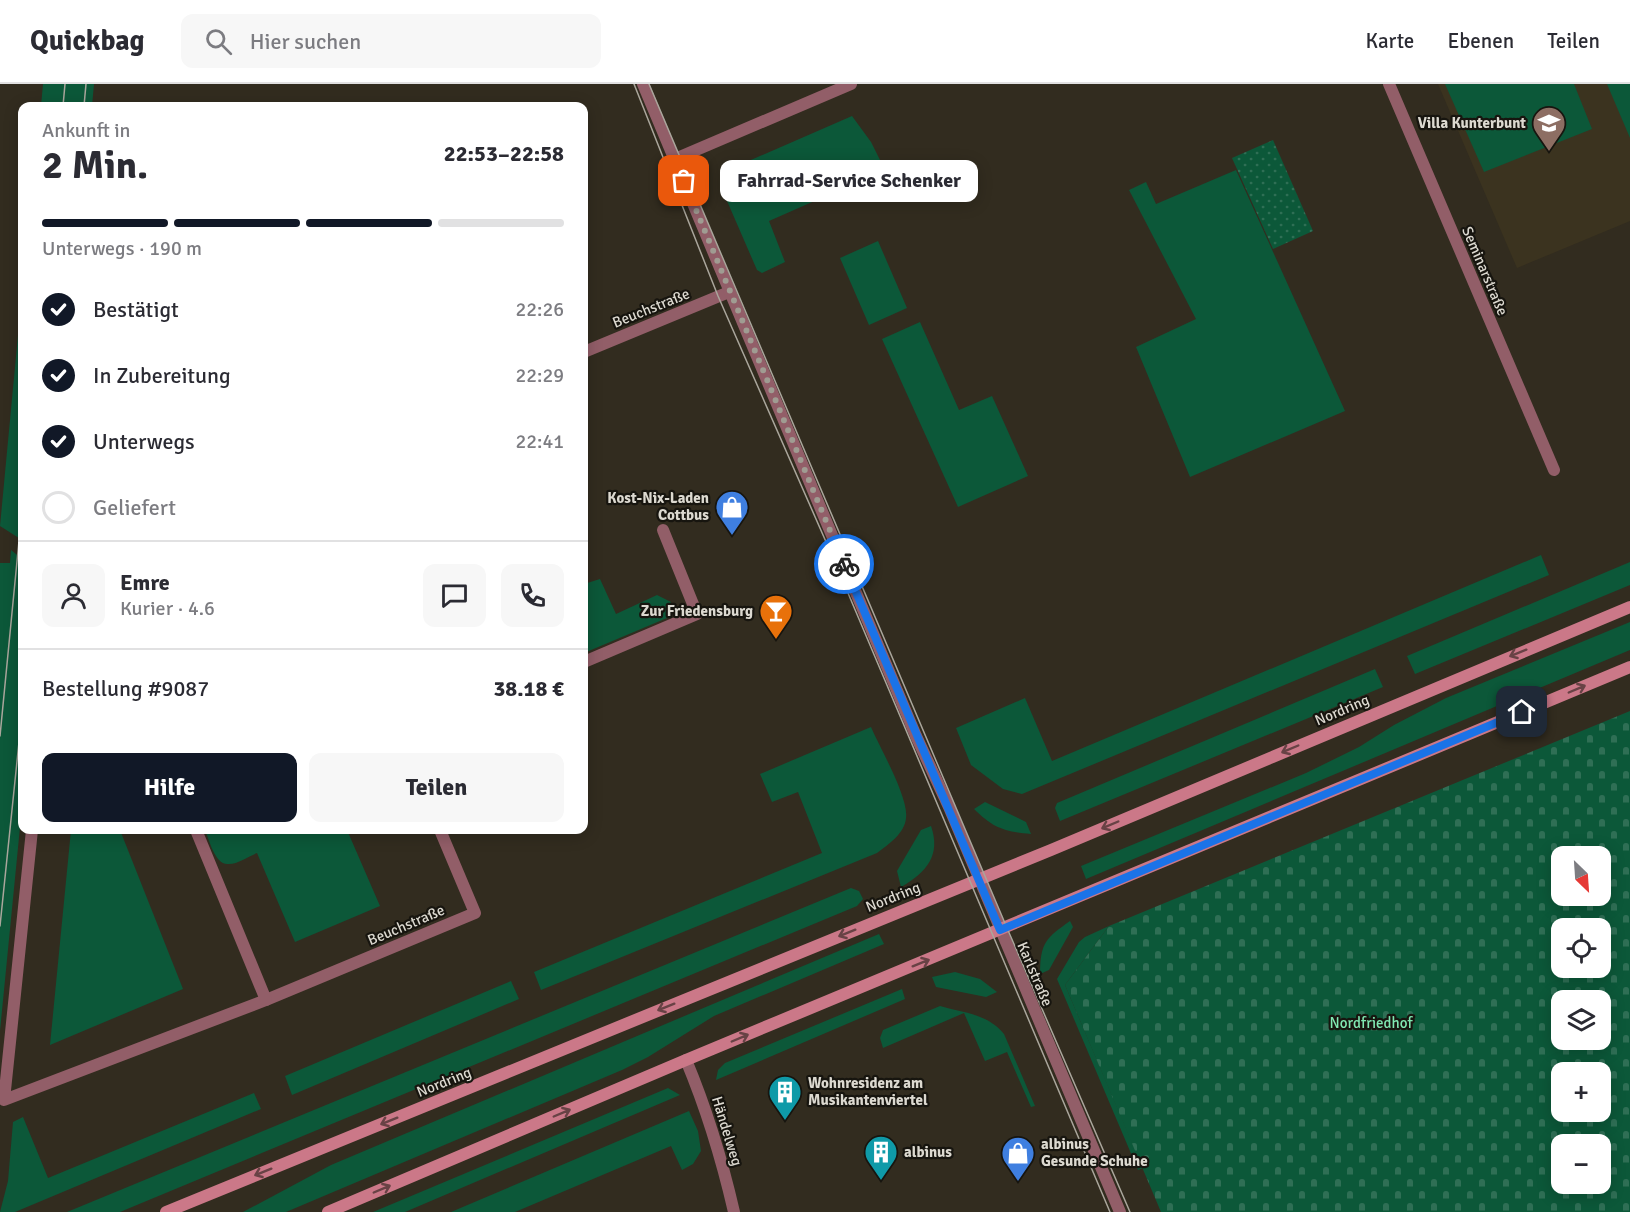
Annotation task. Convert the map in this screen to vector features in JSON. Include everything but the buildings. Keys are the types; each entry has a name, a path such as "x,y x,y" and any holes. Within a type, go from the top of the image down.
{"main road":[{"name":"Nordring","path":"166,1212 1050,850 1630,607"},
{"path":"328,1212 686,1060 1630,667"}],"street":[{"name":"Karlstraße","path":"643,84 916,736 1120,1212"},
{"path":"675,159 852,84"},
{"name":"Seminarstraße","path":"1389,84 1554,470"},
{"name":"Beuchstraße","path":"588,350 729,292"},
{"path":"588,660 697,614 663,530"},
{"name":"Beuchstraße","path":"32,834 4,1100 266,1000 475,913 442,834"},
{"path":"198,834 266,1000"},
{"name":"Händelweg","path":"686,1060 701,1095 720,1154 734,1212"}],"shaded area":[{"name":"Villa Kunterbunt","path":"1438,84 1630,84 1630,221 1517,268"}],"green space":[{"path":"43,84 94,84 92,102 41,102"},
{"path":"1445,84 1574,84 1592,129 1484,172"},
{"path":"1607,84 1630,84 1630,138"},
{"path":"852,116 871,142 885,170 769,221 785,262 762,273 757,270 724,194 735,182 737,166"},
{"path":"1273,140 1313,231 1273,249 1232,158"},
{"path":"1236,170 1345,411 1190,477 1136,347 1196,319 1129,190 1146,182 1156,204"},
{"path":"878,241 907,308 869,325 840,258"},
{"path":"920,322 959,410 992,396 1028,476 958,507 882,339"},
{"path":"18,335 18,537 0,526"},
{"path":"11,550 18,556 19,834 0,1031 0,563 10,563"},
{"path":"1541,555 1549,575 1022,794 1003,789 971,765 956,728 1025,698 1052,761"},
{"path":"1630,562 1630,585 1415,674 1407,656"},
{"path":"600,579 616,614 657,595 671,602 667,618 588,651 588,583"},
{"path":"1630,622 1630,650 1086,879 1081,866 1306,773 1359,747 1394,725 1446,698"},
{"path":"1375,669 1383,687 1060,821 1055,808 1057,803"},
{"name":"Nordfriedhof","path":"1630,711 1630,1212 1161,1212 1065,985 1109,926"},
{"path":"871,727 899,786 906,809 903,829 886,846 877,853 541,990 534,972 822,853 798,792 772,802 760,774"},
{"path":"985,802 1026,822 1031,834 1007,830 987,821 974,809"},
{"path":"931,826 934,846 930,862 925,869 901,887 897,871 921,830"},
{"path":"71,834 122,834 183,989 50,1045"},
{"path":"207,834 349,834 380,906 295,942 257,853 229,864 220,861"},
{"path":"851,888 859,891 863,899 857,906 120,1212 67,1212"},
{"path":"1070,921 1073,927 1049,970 1040,974 1041,955 1046,942"},
{"path":"1109,926 1065,985 1143,1168 1138,1170 1057,979 1079,942"},
{"path":"879,934 884,944 714,1016 648,1057 622,1070 286,1212 243,1212 331,1165"},
{"path":"955,972 980,979 997,992 986,997 936,987 932,977"},
{"path":"511,981 519,999 292,1095 285,1076"},
{"path":"902,989 905,999 716,1080 718,1070 725,1063"},
{"path":"940,1006 983,1018 998,1027 1004,1034 1035,1106 1031,1107 1007,1052 985,1061 964,1013 883,1048 880,1038 883,1030"},
{"path":"668,1088 680,1095 405,1212 373,1212"},
{"path":"254,1093 261,1109 15,1212 0,1212 8,1181 13,1122 23,1117 48,1178"},
{"path":"689,1111 698,1131 701,1151 693,1164 682,1170 671,1146 515,1212 451,1212"}],"tram line":[{"path":"63,102 65,84"},
{"path":"84,102 86,84"},
{"path":"634,84 718,296 834,560 1110,1212"},
{"path":"649,84 1130,1212"},
{"path":"0,736 18,551"},
{"path":"0,926 18,752"}],"way so far":[{"path":"684,181 844,564"}],"place":[{"name":"Villa Kunterbunt","path":"1549,152"},
{"name":"Fahrrad-Service Schenker","path":"684,181"},
{"name":"Kost-Nix-Laden Cottbus","path":"732,536"},
{"name":"Zur Friedensburg","path":"776,640"},
{"name":"Wohnresidenz am Musikantenviertel","path":"785,1121"},
{"name":"albinus","path":"881,1181"},
{"name":"albinus Gesunde Schuhe","path":"1018,1182"}],"route":[{"path":"844,564 1000,930 1522,712"}]}
